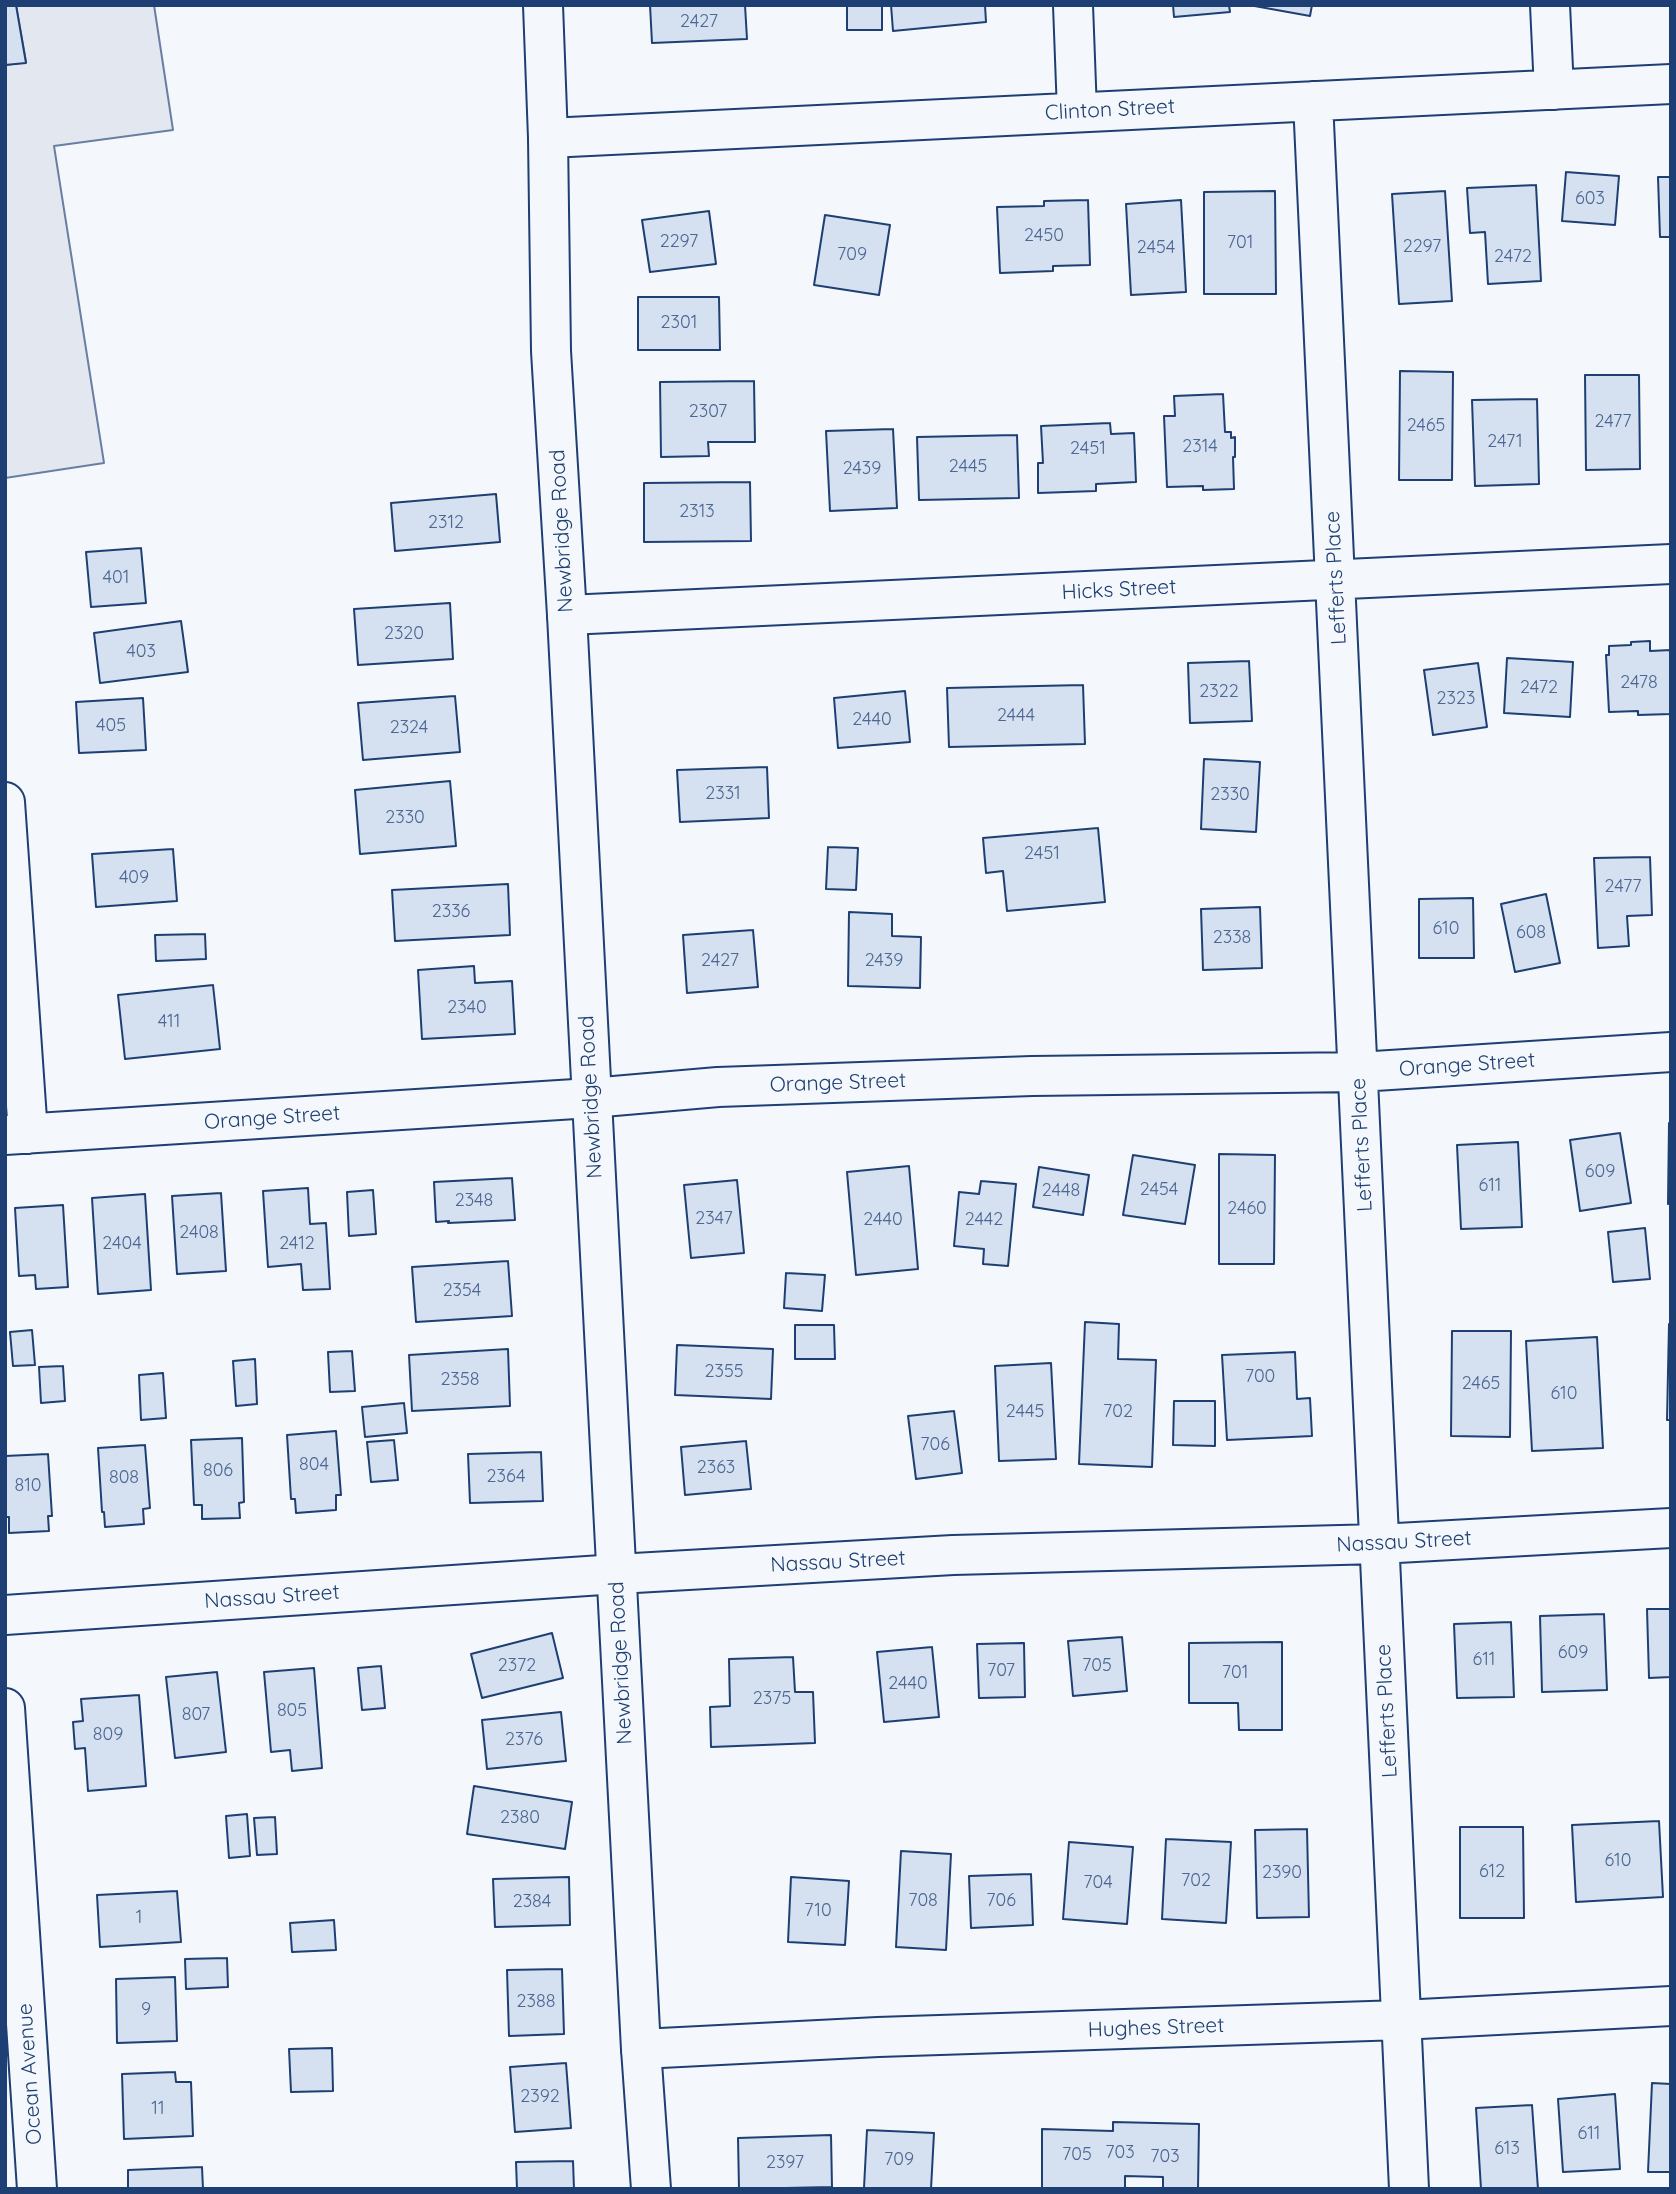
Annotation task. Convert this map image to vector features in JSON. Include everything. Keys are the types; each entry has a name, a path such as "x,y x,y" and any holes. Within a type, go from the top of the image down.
{"street":[{"name":"Newbridge Road","path":"543,5 551,351 567,615 640,2049 651,2189"},
{"path":"1073,5 1077,112"},
{"path":"1550,5 1554,90"},
{"name":"Clinton Street","path":"548,138 1671,84"},
{"name":"Lefferts Place","path":"1313,101 1409,2189"},
{"name":"Hicks Street","path":"567,615 1671,564"},
{"path":"5,802 17,1134"},
{"name":"Orange Street","path":"17,1134 591,1098 718,1087 1005,1077 1359,1072 1671,1052"},
{"name":"Nassau Street","path":"5,1615 617,1574 953,1555 1379,1544 1671,1528"},
{"name":"Ocean Avenue","path":"5,1708 37,2189"},
{"name":"Hughes Street","path":"640,2049 892,2036 1401,2020 1671,2006"}],"shaded area":[{"path":"16,5 154,5 173,130 54,146 104,463 5,478 5,65 26,62"}],"building":[{"path":"5,5 16,5 26,63 5,65"},
{"path":"650,5 745,5 747,39 652,43"},
{"path":"847,5 882,5 882,30 847,30"},
{"path":"891,5 985,5 986,22 893,31"},
{"path":"1173,5 1229,5 1230,12 1174,17"},
{"path":"1249,5 1312,5 1310,16"},
{"path":"1566,172 1619,176 1615,225 1562,221"},
{"path":"1658,177 1671,177 1671,237 1660,237"},
{"path":"1536,185 1541,281 1488,284 1485,232 1470,233 1467,188"},
{"path":"1275,191 1276,294 1204,294 1204,192"},
{"path":"1445,191 1452,301 1399,304 1392,194"},
{"path":"1088,200 1090,265 1053,266 1053,271 1000,273 997,207 1044,206 1044,201"},
{"path":"1181,200 1186,292 1131,295 1126,204"},
{"path":"709,211 716,264 650,272 642,220"},
{"path":"825,215 890,225 879,295 814,285"},
{"path":"638,297 719,297 720,350 638,350"},
{"path":"1400,371 1453,372 1452,480 1399,480"},
{"path":"1585,375 1639,375 1640,469 1586,470"},
{"path":"754,381 755,442 708,442 709,456 661,457 660,382"},
{"path":"1223,394 1225,432 1231,432 1231,438 1235,437 1234,489 1167,487 1164,416 1175,416 1174,396"},
{"path":"1537,399 1539,484 1475,486 1472,400"},
{"path":"1110,423 1111,434 1134,433 1136,482 1096,484 1096,491 1038,493 1038,463 1043,463 1041,426"},
{"path":"893,429 897,508 830,511 826,431"},
{"path":"1017,435 1019,498 919,500 917,437"},
{"path":"750,482 751,541 644,542 644,483"},
{"path":"496,494 500,542 395,551 391,503"},
{"path":"141,548 146,603 91,607 86,552"},
{"path":"450,603 453,659 358,665 354,609"},
{"path":"181,621 188,672 100,683 94,633"},
{"path":"1650,641 1650,651 1671,650 1671,714 1609,712 1606,655 1609,655 1609,646"},
{"path":"1507,658 1573,662 1570,717 1504,713"},
{"path":"1249,661 1252,721 1190,723 1188,663"},
{"path":"1478,663 1487,727 1433,735 1424,670"},
{"path":"1083,685 1085,744 949,747 947,688"},
{"path":"905,691 910,742 838,748 834,698"},
{"path":"455,696 460,752 363,760 358,703"},
{"path":"143,698 146,750 79,753 76,702"},
{"path":"1204,759 1260,762 1256,832 1201,829"},
{"path":"767,767 769,818 680,822 677,770"},
{"path":"450,781 456,846 360,854 355,790"},
{"path":"1098,828 1105,902 1007,911 1003,871 986,873 983,838"},
{"path":"828,847 858,848 856,890 826,889"},
{"path":"173,849 177,901 96,907 92,854"},
{"path":"1650,857 1652,915 1627,916 1629,946 1598,948 1594,858"},
{"path":"508,884 510,935 395,941 392,890"},
{"path":"1546,894 1560,963 1515,972 1501,904"},
{"path":"1473,898 1474,958 1419,958 1419,899"},
{"path":"1260,907 1262,968 1203,970 1201,909"},
{"path":"849,912 892,914 892,936 921,937 920,988 848,986"},
{"path":"753,930 758,987 687,993 683,935"},
{"path":"205,934 206,959 156,961 155,935"},
{"path":"474,966 475,983 512,981 515,1034 422,1039 418,970"},
{"path":"213,985 220,1049 125,1059 118,995"},
{"path":"1671,1123 1671,1204 1668,1204"},
{"path":"1620,1133 1631,1203 1580,1211 1570,1140"},
{"path":"1518,1142 1522,1227 1461,1229 1457,1145"},
{"path":"1219,1154 1275,1155 1274,1264 1219,1264"},
{"path":"1133,1155 1195,1165 1185,1224 1123,1215"},
{"path":"909,1166 918,1269 856,1275 847,1172"},
{"path":"1039,1167 1089,1175 1083,1215 1033,1207"},
{"path":"512,1178 515,1220 436,1222 434,1182"},
{"path":"737,1180 744,1253 691,1258 684,1185"},
{"path":"981,1181 1016,1184 1008,1266 983,1264 984,1249 954,1246 959,1192 979,1194"},
{"path":"308,1188 310,1224 326,1223 330,1289 303,1290 301,1264 268,1267 263,1191"},
{"path":"373,1190 376,1234 349,1236 347,1192"},
{"path":"221,1193 226,1271 177,1274 172,1196"},
{"path":"145,1194 151,1290 98,1294 92,1198"},
{"path":"63,1205 68,1287 36,1289 35,1275 19,1276 15,1208"},
{"path":"1645,1228 1650,1279 1613,1282 1608,1232"},
{"path":"508,1261 512,1316 416,1322 412,1267"},
{"path":"786,1273 825,1275 822,1311 784,1308"},
{"path":"1085,1322 1119,1324 1118,1359 1156,1360 1152,1467 1079,1464"},
{"path":"1669,1324 1671,1420 1667,1420"},
{"path":"795,1325 834,1325 835,1359 795,1359"},
{"path":"32,1330 35,1365 13,1366 10,1332"},
{"path":"1452,1331 1511,1331 1510,1437 1451,1436"},
{"path":"1597,1337 1603,1448 1532,1451 1526,1341"},
{"path":"677,1345 773,1349 771,1399 675,1395"},
{"path":"508,1349 510,1406 412,1411 409,1355"},
{"path":"352,1351 355,1391 330,1392 328,1352"},
{"path":"1295,1352 1297,1399 1310,1398 1312,1436 1227,1440 1222,1355"},
{"path":"255,1359 257,1404 236,1406 233,1361"},
{"path":"1051,1363 1056,1459 999,1461 995,1366"},
{"path":"63,1366 65,1401 41,1403 39,1367"},
{"path":"163,1373 166,1418 141,1420 139,1375"},
{"path":"1174,1401 1215,1401 1215,1446 1173,1445"},
{"path":"404,1403 407,1433 365,1437 362,1407"},
{"path":"954,1411 962,1473 916,1479 908,1416"},
{"path":"336,1431 341,1495 336,1495 336,1510 296,1513 295,1499 291,1499 287,1435"},
{"path":"242,1438 244,1502 239,1503 240,1518 202,1519 202,1505 194,1505 191,1440"},
{"path":"394,1440 398,1480 371,1482 367,1442"},
{"path":"746,1441 751,1489 685,1495 681,1447"},
{"path":"145,1445 150,1508 143,1509 144,1524 105,1527 98,1448"},
{"path":"541,1452 543,1501 470,1503 468,1454"},
{"path":"48,1454 52,1516 48,1516 49,1531 9,1533 9,1517 5,1517 5,1456"},
{"path":"1647,1609 1671,1609 1671,1677 1649,1678"},
{"path":"1604,1614 1607,1690 1542,1692 1540,1616"},
{"path":"1511,1622 1514,1697 1457,1698 1454,1624"},
{"path":"552,1633 563,1678 482,1698 471,1654"},
{"path":"1122,1637 1127,1691 1073,1696 1068,1641"},
{"path":"1282,1642 1282,1730 1239,1730 1238,1703 1189,1703 1189,1643"},
{"path":"1024,1643 1025,1697 979,1698 977,1644"},
{"path":"932,1647 939,1717 884,1722 877,1652"},
{"path":"793,1657 795,1692 813,1692 815,1743 711,1747 710,1707 730,1706 729,1659"},
{"path":"381,1666 385,1708 362,1710 358,1668"},
{"path":"314,1668 322,1768 292,1771 290,1750 271,1752 264,1672"},
{"path":"217,1672 226,1752 175,1758 166,1677"},
{"path":"139,1695 146,1786 88,1791 85,1748 75,1749 73,1722 83,1721 81,1699"},
{"path":"561,1712 566,1761 487,1769 482,1720"},
{"path":"474,1786 572,1802 565,1849 467,1834"},
{"path":"247,1814 250,1856 229,1858 226,1816"},
{"path":"275,1817 277,1854 257,1855 254,1818"},
{"path":"1659,1821 1663,1897 1576,1902 1572,1825"},
{"path":"1460,1827 1523,1827 1524,1918 1460,1918"},
{"path":"1307,1829 1309,1917 1257,1918 1255,1830"},
{"path":"1166,1839 1231,1842 1226,1923 1162,1919"},
{"path":"1069,1842 1133,1847 1127,1924 1063,1919"},
{"path":"901,1851 951,1854 946,1950 896,1947"},
{"path":"1031,1874 1033,1925 971,1928 969,1876"},
{"path":"569,1877 570,1925 495,1927 493,1879"},
{"path":"791,1877 849,1881 845,1945 788,1942"},
{"path":"177,1891 181,1942 100,1947 97,1895"},
{"path":"334,1920 336,1950 292,1952 290,1923"},
{"path":"227,1958 228,1987 186,1989 185,1959"},
{"path":"562,1969 564,2034 509,2036 507,1970"},
{"path":"175,1977 177,2041 117,2043 116,1979"},
{"path":"332,2048 333,2091 291,2092 289,2049"},
{"path":"566,2063 571,2128 515,2132 510,2067"},
{"path":"175,2072 176,2082 191,2082 193,2136 124,2139 122,2074"},
{"path":"1652,2083 1671,2084 1671,2172 1648,2172"},
{"path":"1615,2094 1620,2169 1563,2172 1558,2099"},
{"path":"1532,2105 1538,2189 1481,2189 1476,2108"},
{"path":"1113,2122 1199,2124 1198,2189 1163,2189 1163,2177 1125,2176 1125,2189 1042,2189 1042,2129 1113,2131"},
{"path":"867,2130 934,2133 931,2189 864,2188"},
{"path":"831,2135 832,2187 739,2189 738,2138"},
{"path":"573,2161 574,2189 517,2189 516,2162"},
{"path":"202,2167 203,2189 128,2189 128,2170"}]}
